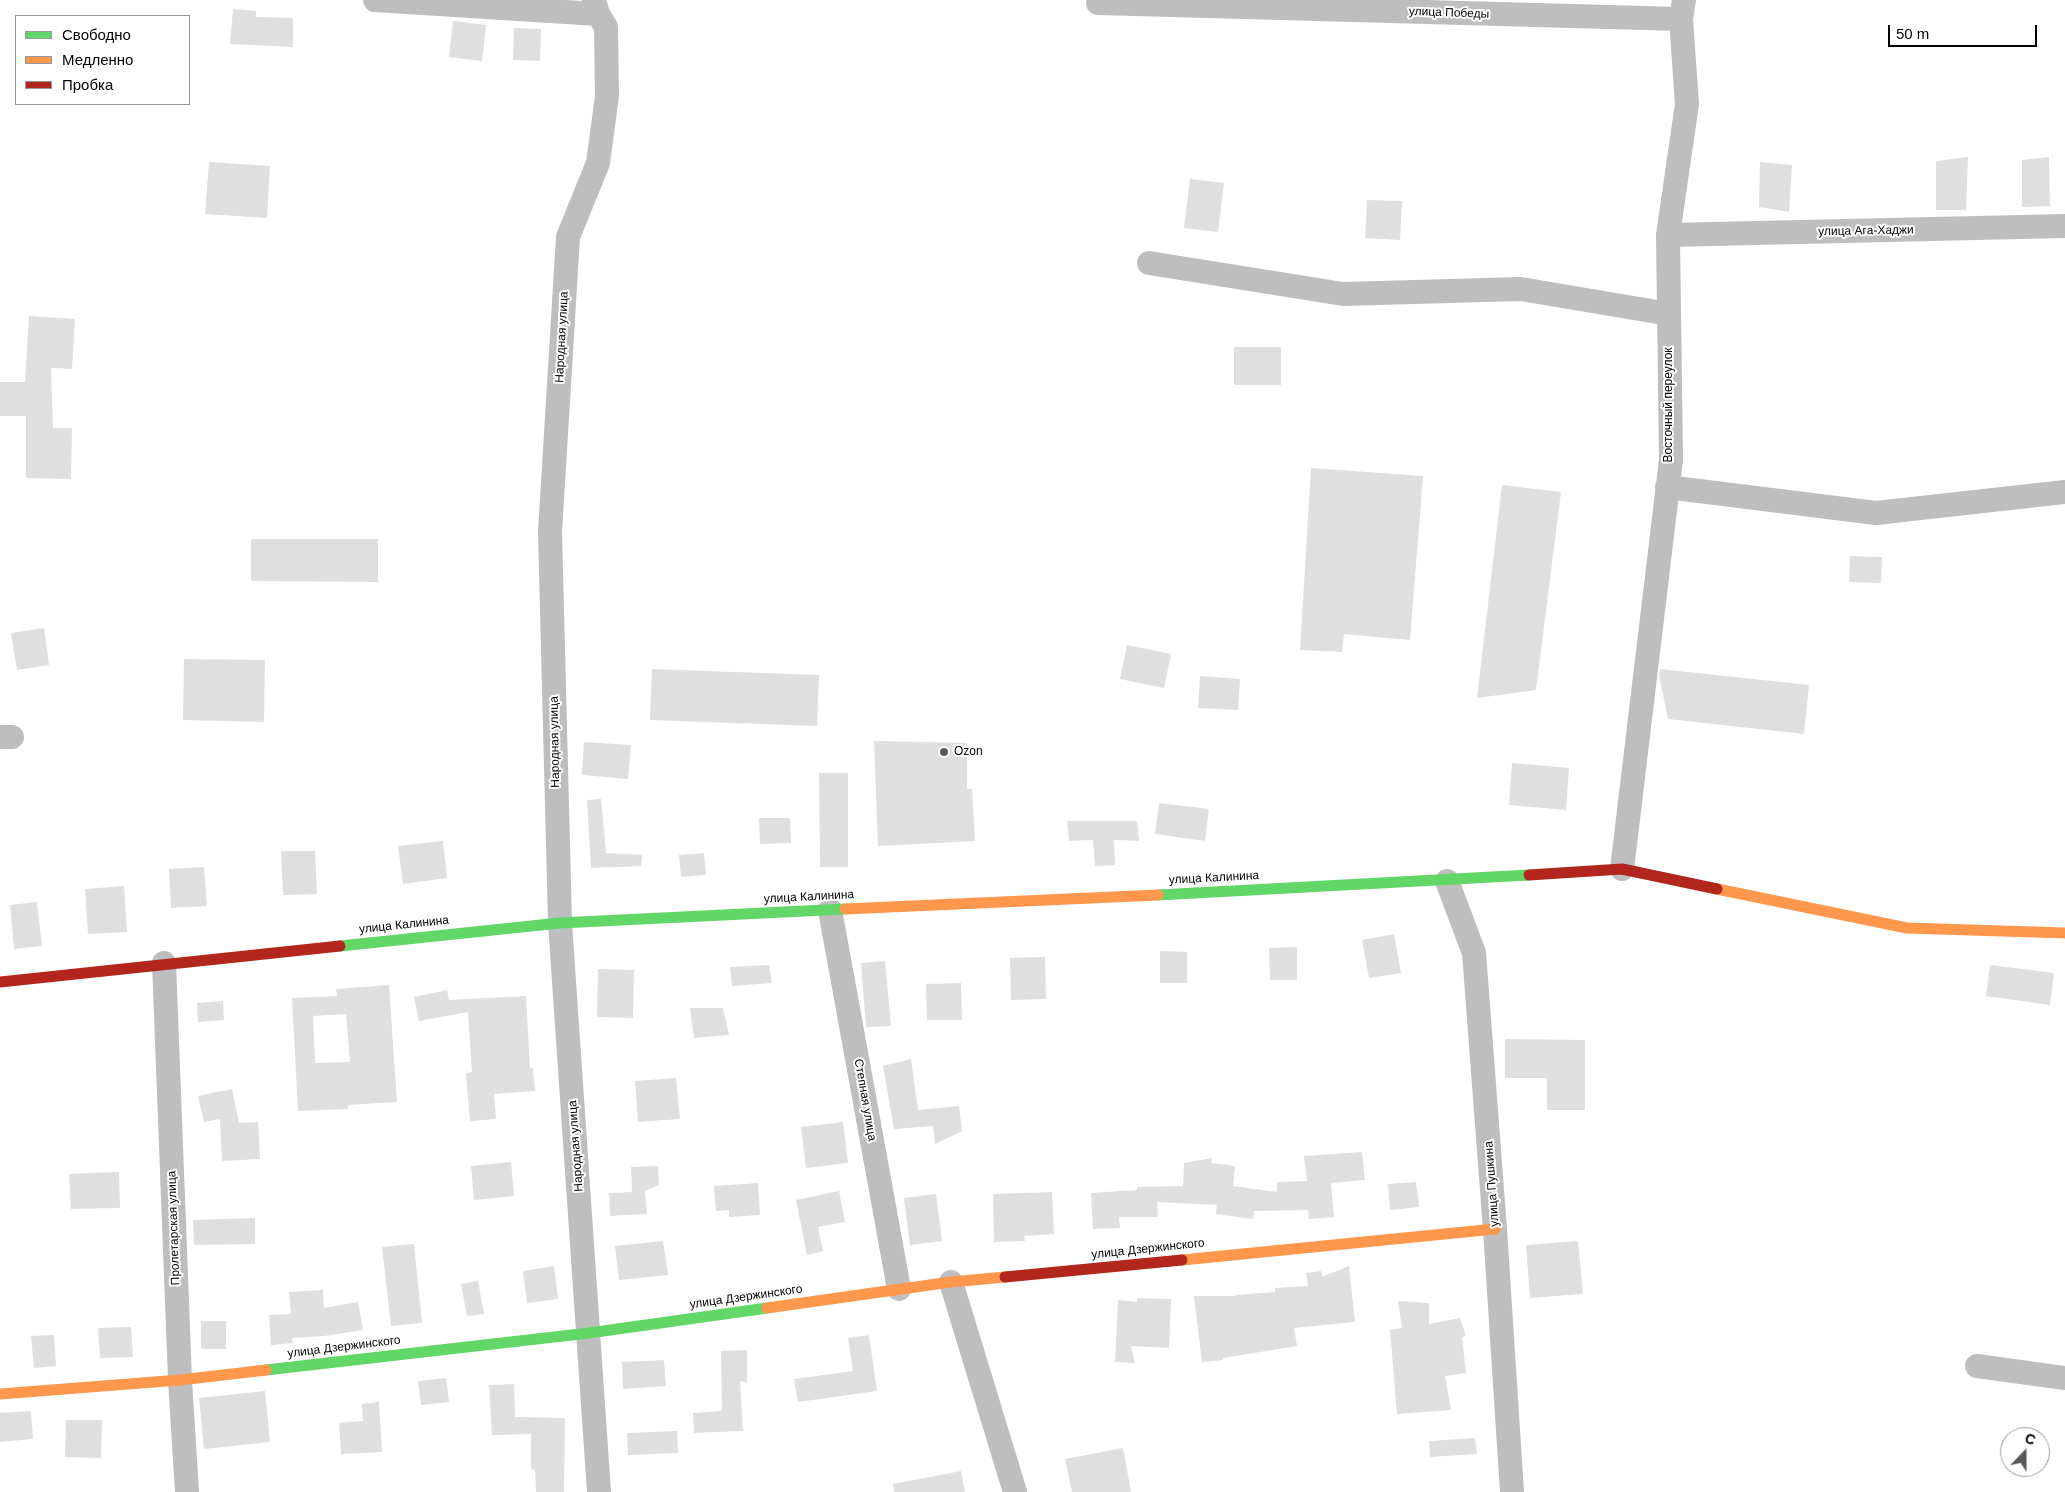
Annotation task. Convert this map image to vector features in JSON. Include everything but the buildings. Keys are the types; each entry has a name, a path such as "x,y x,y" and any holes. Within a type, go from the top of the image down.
{"street":[{"path":"374,0 596,7"},
{"name":"улица Победы","path":"1098,3 1682,9"},
{"name":"Народная улица","path":"596,7 606,27 607,96 598,163 568,237 550,532 560,923 599,1492"},
{"name":"Восточный переулок","path":"1622,870 1671,460 1668,235 1686,104 1682,9"},
{"name":"улица Ага-Хаджи","path":"1668,235 2065,226"},
{"path":"1150,263 1343,294 1521,289 1669,314"},
{"path":"1668,487 1876,513 2065,492"},
{"name":"улица Калинина","path":"0,982 164,963 560,923 1447,881 1622,870 1907,928 2065,933"},
{"name":"улица Пушкина","path":"1447,881 1474,953 1495,1229 1512,1492"},
{"name":"Степная улица","path":"830,910 899,1290"},
{"name":"Пролетарская улица","path":"164,963 180,1380 187,1492"},
{"name":"улица Дзержинского","path":"0,1394 180,1380 589,1333 951,1282 1495,1229"},
{"path":"951,1282 1015,1492"},
{"path":"1977,1366 2065,1378"}],"traffic: fast":[{"path":"1158,895 1529,875"},
{"path":"340,946 560,923 845,909"},
{"path":"266,1370 589,1333 767,1308"}],"traffic: slow":[{"path":"1717,889 1907,928 2065,933"},
{"path":"845,909 1158,895"},
{"path":"1182,1260 1495,1229"},
{"path":"767,1308 951,1282 1005,1277"},
{"path":"0,1394 180,1380 266,1370"}],"traffic: jam":[{"path":"1529,875 1622,869 1717,889"},
{"path":"0,982 340,946"},
{"path":"1005,1277 1182,1260"}],"place":[{"name":"Ozon","path":"944,752"}]}
